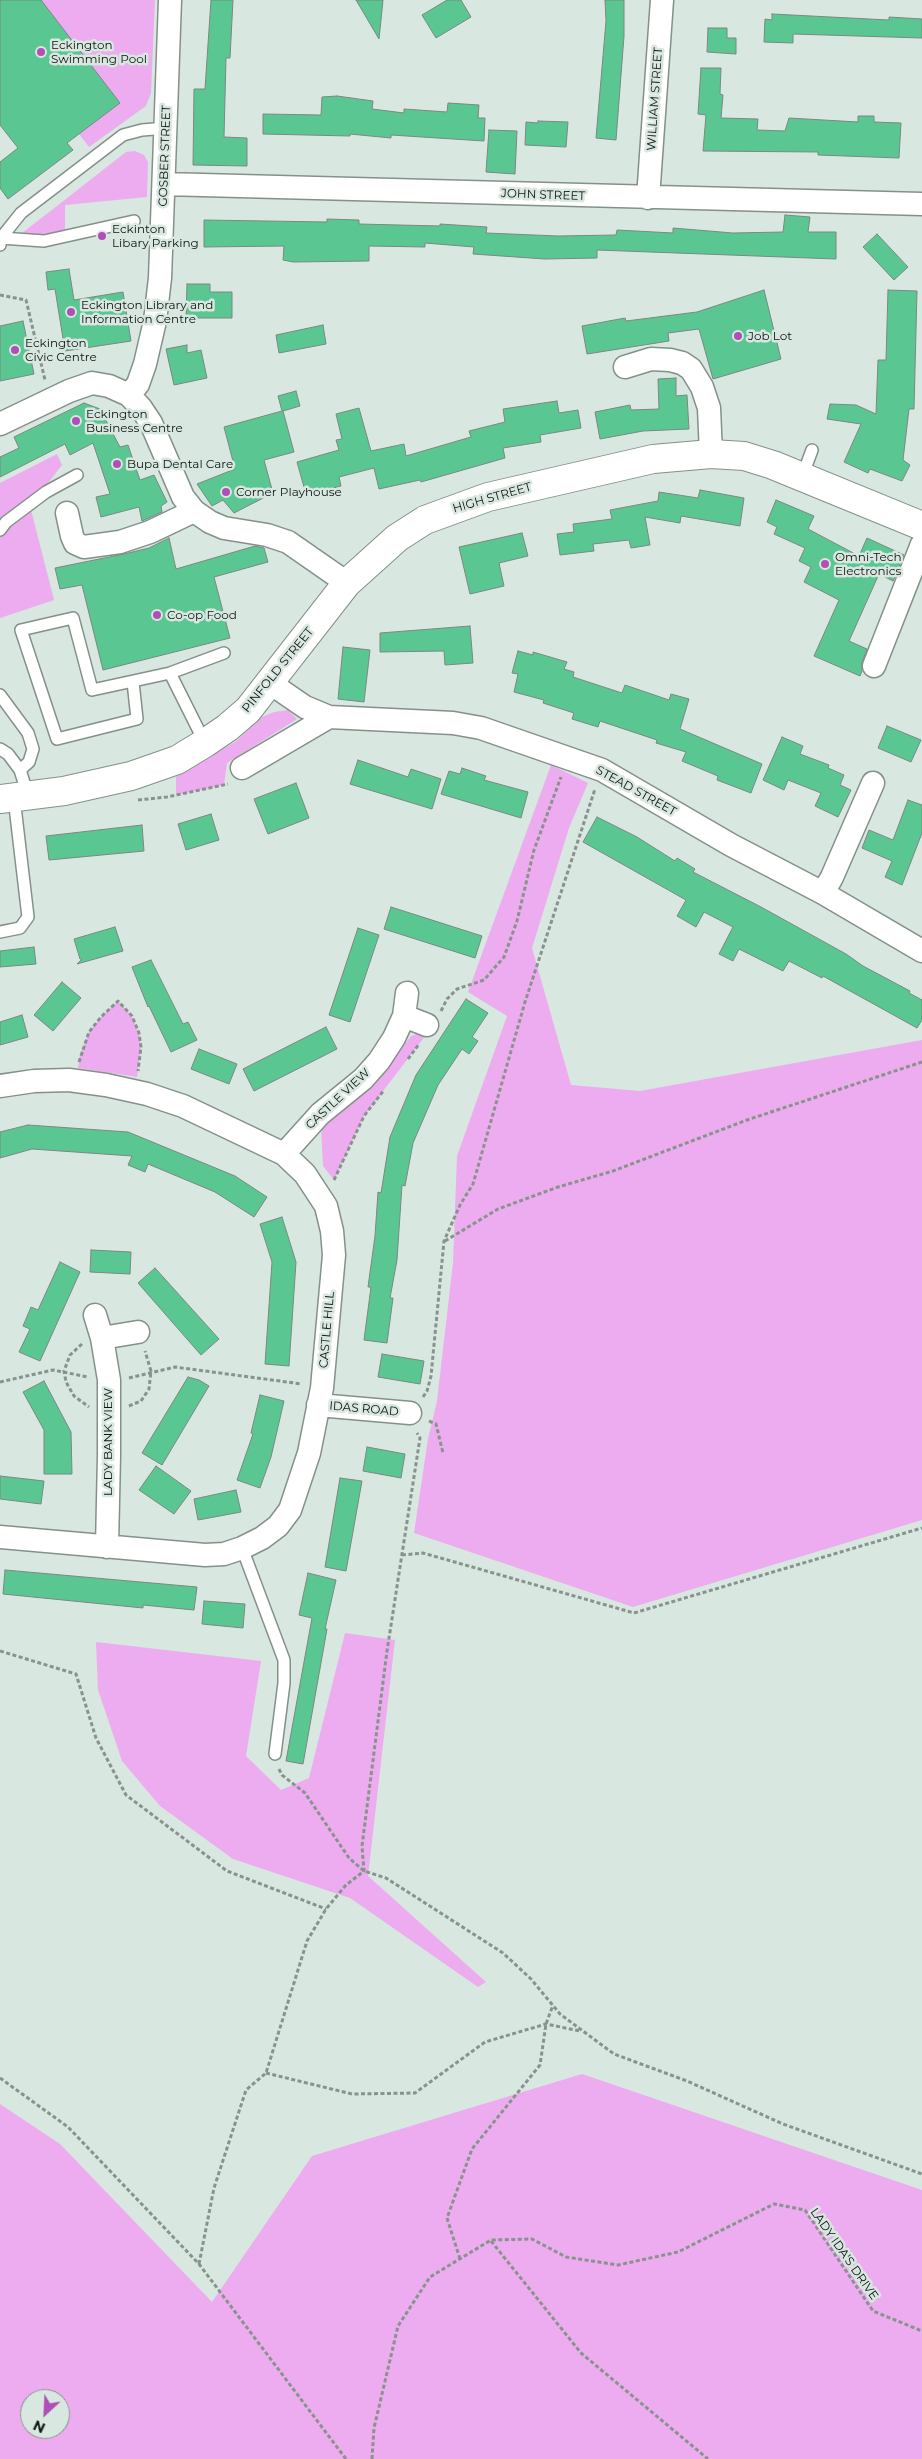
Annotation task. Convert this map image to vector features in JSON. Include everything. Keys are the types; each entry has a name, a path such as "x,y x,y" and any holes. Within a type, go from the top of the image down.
{"main road":[{"name":"HIGH STREET","path":"347,583 397,538 425,520 453,508 488,497 653,459 711,454 744,456 802,477 922,526"},
{"name":"PINFOLD STREET","path":"14,798 132,776 177,760 205,743 248,710 347,583"}],"street":[{"name":"GOSBER STREET","path":"129,395 138,384 145,364 155,321 160,278 167,128 167,40 170,0"},
{"name":"WILLIAM STREET","path":"648,198 662,0"},
{"name":"JOHN STREET","path":"164,184 922,204"},
{"path":"624,367 651,359 682,362 691,369 702,387 709,408 711,454"},
{"path":"0,424 50,398 92,383 110,386 129,395 151,423 178,488 194,511 210,522 224,528 267,535 288,542 347,583"},
{"path":"67,513 72,536 76,543 84,547 120,542 150,532 194,511"},
{"path":"874,666 922,544"},
{"name":"STEAD STREET","path":"270,683 305,707 330,717 453,723 481,728 602,770 731,845 823,893 922,951"},
{"path":"242,768 330,717"},
{"path":"823,893 832,877 873,783"},
{"name":"CASTLE VIEW","path":"284,1154 320,1114 363,1078 379,1061 404,1016 408,993"},
{"path":"404,1016 430,1026"},
{"name":"CASTLE HILL","path":"0,1086 34,1081 76,1081 135,1091 183,1106 284,1154 305,1174 326,1206 332,1230 334,1255 320,1397 309,1452 290,1510 278,1526 262,1538 242,1548 224,1554 205,1555 0,1537"},
{"name":"LADY BANK VIEW","path":"96,1315 102,1338 108,1380 107,1547"},
{"path":"102,1338 138,1332"},
{"name":"IDAS ROAD","path":"320,1397 410,1413"}],"lane":[{"path":"0,244 0,238 21,213 123,135 142,130 167,128"},
{"path":"0,238 44,241 134,222"},
{"path":"802,477 812,450"},
{"path":"0,530 6,522 46,492 77,475"},
{"path":"133,682 137,719 57,739 21,630 72,618 92,690 170,673 224,653"},
{"path":"170,673 205,743"},
{"path":"0,695 28,733 34,749 29,762 20,770 14,798 28,917 20,928 0,932"},
{"path":"0,749 8,754 20,770"},
{"path":"242,1548 284,1660 284,1683 274,1754"}],"path":[{"path":"0,294 26,300 50,398"},
{"path":"404,1064 447,999 457,989 484,980 504,957 517,921 534,850 568,757"},
{"path":"131,801 167,797 234,782 242,768"},
{"path":"364,1871 362,1846 387,1651 420,1438 410,1413 428,1391 431,1376 444,1241 460,1205 473,1184 525,1002 581,825 602,770"},
{"path":"76,1081 80,1054 89,1032 118,1001 132,1016 139,1033 141,1048 135,1091"},
{"path":"444,1241 491,1213 515,1203 558,1187 613,1171 756,1117 922,1062"},
{"path":"326,1206 347,1150 364,1116 387,1086"},
{"path":"0,1382 53,1370 108,1380 138,1377 151,1371 174,1366 276,1379 320,1397"},
{"path":"436,1424 443,1453"},
{"path":"402,1555 423,1553 634,1613 922,1528"},
{"path":"0,1651 76,1674 96,1738 126,1795 227,1871 326,1909"},
{"path":"274,1754 282,1775 305,1793 348,1858 364,1871 386,1878 503,1953 531,1979 554,2004 560,2014 614,2054 644,2067 688,2082 783,2124 922,2174"},
{"path":"199,2264 214,2188 246,2090 266,2073 307,1941 326,1909 346,1885 364,1871"},
{"path":"460,2259 447,2218 472,2149 540,2065 546,2024 554,2004"},
{"path":"266,2073 352,2094 415,2094 484,2042 546,2024 583,2032"},
{"path":"0,2078 68,2127 199,2264 346,2459"},
{"name":"LADY IDA'S DRIVE","path":"490,2240 532,2239 566,2257 618,2265 678,2252 774,2204 805,2210 873,2311 922,2331"},
{"path":"372,2459 374,2428 398,2326 430,2277 490,2240 581,2353 708,2459"}],"shaded area":[{"path":"41,0 155,0 151,93 146,106 89,147 79,134 119,103"},
{"path":"135,151 144,155 148,162 147,197 65,205 65,233 46,236 21,234 126,152"},
{"path":"57,454 62,465 48,483 28,498 54,600 0,618 0,483"},
{"path":"288,710 297,719 227,763 224,785 176,795 176,777 235,742 262,717 274,712"},
{"path":"551,765 588,783 569,828 532,948 571,1085 640,1091 922,1040 922,1520 633,1607 414,1533 428,1439 437,1401 453,1263 457,1156 507,1016 468,992"},
{"path":"118,1001 132,1016 139,1033 141,1047 137,1077 78,1068 80,1054 89,1032"},
{"path":"417,1034 426,1035 364,1116 334,1180 323,1166 321,1127 325,1120 372,1087 411,1036"},
{"path":"345,1633 395,1640 368,1876 486,1982 478,1987 350,1898 233,1859 160,1806 122,1761 98,1690 96,1642 261,1661 246,1756 281,1790 309,1778"},
{"path":"582,2074 922,2190 922,2459 0,2459 0,2104 60,2144 212,2302 312,2156"}],"building":[{"name":"Eckington Swimming Pool","path":"0,0 41,0 120,103 67,143 73,150 8,199 0,188 0,162 18,148 0,125"},
{"path":"211,0 233,0 230,58 226,58 224,137 247,138 247,166 193,165 194,89 205,89"},
{"path":"356,0 383,0 379,39"},
{"path":"447,0 461,0 471,17 436,38 422,15"},
{"path":"605,0 624,0 624,36 616,140 596,138 606,21"},
{"path":"772,14 889,20 889,17 922,19 922,38 793,34 793,43 764,42 765,19 772,20"},
{"path":"708,28 727,28 727,38 736,38 736,54 707,52"},
{"path":"701,68 721,68 720,94 723,95 721,118 758,119 757,130 785,131 789,118 858,122 858,116 874,116 874,122 901,123 899,158 818,155 818,152 703,151 706,115 698,114"},
{"path":"337,96 373,101 372,109 404,113 404,109 447,112 448,103 479,105 478,118 485,118 484,141 391,135 391,138 350,134 350,136 263,134 263,114 321,115 322,97"},
{"path":"538,121 568,122 566,147 525,145 526,122 538,123"},
{"path":"489,130 517,131 515,174 486,172"},
{"path":"785,215 810,217 808,232 836,232 836,259 597,250 597,258 545,259 473,254 474,247 425,243 425,247 369,246 369,261 293,262 283,260 284,246 204,247 204,220 327,222 327,219 359,220 359,224 440,226 440,224 487,227 486,233 558,236 616,235 617,230 673,233 673,228 733,233 783,232"},
{"path":"877,234 908,267 894,280 863,247"},
{"name":"Eckington Library and Information Centre","path":"69,269 74,300 123,292 131,341 65,351 55,289 48,290 46,272"},
{"path":"187,284 210,284 210,292 232,292 232,318 186,318"},
{"name":"Job Lot","path":"764,290 781,359 713,379 699,329 668,333 669,341 587,354 582,326 625,318 626,321 697,312"},
{"path":"888,290 917,291 914,409 909,409 903,460 910,465 902,481 870,469 868,473 844,462 861,424 827,419 830,404 856,405 876,414 878,360 886,360"},
{"name":"Eckington Civic Centre","path":"23,321 34,374 0,381 0,326"},
{"path":"323,325 326,344 279,353 276,335"},
{"path":"187,345 187,353 201,350 207,378 174,385 166,349"},
{"path":"676,378 676,396 687,395 689,429 643,431 600,439 595,412 630,405 631,410 659,409 658,379"},
{"path":"296,391 300,406 283,411 294,452 264,460 273,493 234,513 223,500 212,506 197,484 235,469 224,427 282,411 278,396"},
{"path":"557,401 559,413 578,410 581,428 540,435 541,442 503,448 505,458 421,482 420,480 379,489 374,468 339,477 341,486 311,494 309,486 304,487 297,462 339,450 336,440 342,439 336,414 359,408 371,451 404,444 406,456 471,437 469,431 505,422 503,409"},
{"path":"84,403 100,409 120,447 128,445 140,480 154,475 167,502 161,506 162,512 142,521 139,507 101,517 96,497 110,494 93,443 70,455 65,444 0,477 0,457 19,448 14,437"},
{"path":"700,490 744,498 740,526 681,516 680,523 645,517 650,545 631,548 629,540 593,544 594,551 560,555 557,534 574,532 573,524 612,519 610,510 658,501 659,492 698,498"},
{"path":"776,500 814,516 808,529 859,556 867,538 904,555 893,581 879,574 849,641 867,649 862,662 860,676 814,656 839,600 804,582 811,567 799,561 805,548 774,534 777,527 767,522"},
{"path":"522,533 528,556 499,563 504,586 470,594 459,547"},
{"name":"Co-op Food","path":"169,538 176,569 255,546 264,548 268,562 214,577 230,638 103,670 82,585 60,589 55,568 149,548"},
{"path":"470,626 473,663 445,665 444,651 380,652 380,633"},
{"path":"343,647 370,650 364,702 338,699"},
{"path":"518,651 533,655 533,652 567,662 564,669 574,672 573,677 622,693 625,685 669,700 671,694 689,699 680,729 762,764 751,793 717,780 718,776 682,761 686,752 656,743 657,740 600,721 598,727 572,719 574,713 543,703 544,700 514,692 518,674 512,673"},
{"path":"887,726 921,740 911,762 878,748"},
{"path":"782,737 803,746 800,754 829,765 828,768 844,775 840,785 851,790 838,817 815,806 821,793 788,780 784,790 763,780"},
{"path":"358,760 408,777 411,769 441,779 432,809 350,784"},
{"path":"462,768 486,776 484,780 528,792 521,818 441,794 449,771 460,774"},
{"path":"296,783 309,818 268,834 254,799"},
{"path":"908,800 922,805 922,833 902,885 885,877 892,861 862,848 869,830 893,840"},
{"path":"211,814 219,840 186,850 178,824"},
{"path":"597,817 637,837 675,861 677,858 695,869 693,872 761,907 910,991 909,993 922,1000 922,1020 917,1028 823,976 822,978 789,961 783,971 739,949 733,961 719,954 733,927 704,912 696,927 677,916 686,900 583,842"},
{"path":"142,825 144,851 49,860 46,836"},
{"path":"391,907 482,936 475,958 384,929"},
{"path":"115,927 123,951 77,964 82,959 80,959 74,939"},
{"path":"358,928 379,935 350,1022 329,1015"},
{"path":"34,947 36,964 0,967 0,951"},
{"path":"151,960 183,1024 188,1022 197,1040 171,1052 148,1007 132,967"},
{"path":"62,982 81,998 53,1031 34,1015"},
{"path":"466,999 488,1013 472,1037 478,1041 469,1054 462,1049 438,1085 413,1143 405,1186 402,1185 397,1260 390,1298 393,1298 387,1343 364,1340 371,1287 368,1287 375,1236 378,1192 381,1193 390,1137 416,1075"},
{"path":"22,1015 28,1037 0,1045 0,1022"},
{"path":"326,1027 337,1049 254,1091 243,1069"},
{"path":"199,1049 237,1064 229,1084 191,1069"},
{"path":"28,1125 128,1132 235,1176 267,1197 254,1217 215,1192 148,1164 145,1172 128,1165 132,1156 32,1149 0,1158 0,1132"},
{"path":"282,1217 296,1262 289,1366 265,1364 272,1262 260,1224"},
{"path":"91,1250 131,1252 130,1274 90,1272"},
{"path":"60,1262 80,1272 40,1361 19,1352 30,1329 23,1326 31,1307 38,1310"},
{"path":"155,1268 219,1339 201,1355 138,1283"},
{"path":"382,1354 424,1361 420,1384 378,1377"},
{"path":"188,1377 199,1380 209,1386 162,1465 142,1453"},
{"path":"44,1381 71,1432 72,1474 44,1474 44,1430 23,1392"},
{"path":"260,1395 284,1401 271,1457 260,1488 237,1480 253,1434 251,1433"},
{"path":"367,1447 405,1454 401,1478 363,1471"},
{"path":"156,1466 191,1491 174,1514 139,1490"},
{"path":"0,1476 44,1481 41,1504 0,1499"},
{"path":"340,1478 362,1481 346,1571 325,1567"},
{"path":"236,1490 241,1512 198,1520 194,1499"},
{"path":"5,1570 197,1587 194,1610 143,1605 143,1608 3,1594"},
{"path":"308,1573 336,1580 325,1629 327,1629 303,1764 286,1761 312,1618 299,1615"},
{"path":"204,1601 245,1604 243,1628 202,1624"}],"place":[{"name":"Eckington Swimming Pool","path":"41,52"},
{"name":"Eckinton Libary Parking","path":"102,236"},
{"name":"Eckington Library and Information Centre","path":"71,312"},
{"name":"Job Lot","path":"738,336"},
{"name":"Eckington Civic Centre","path":"15,350"},
{"name":"Eckington Business Centre","path":"76,421"},
{"name":"Bupa Dental Care","path":"117,464"},
{"name":"Corner Playhouse","path":"226,492"},
{"name":"Omni-Tech Electronics","path":"825,564"},
{"name":"Co-op Food","path":"157,615"}]}
